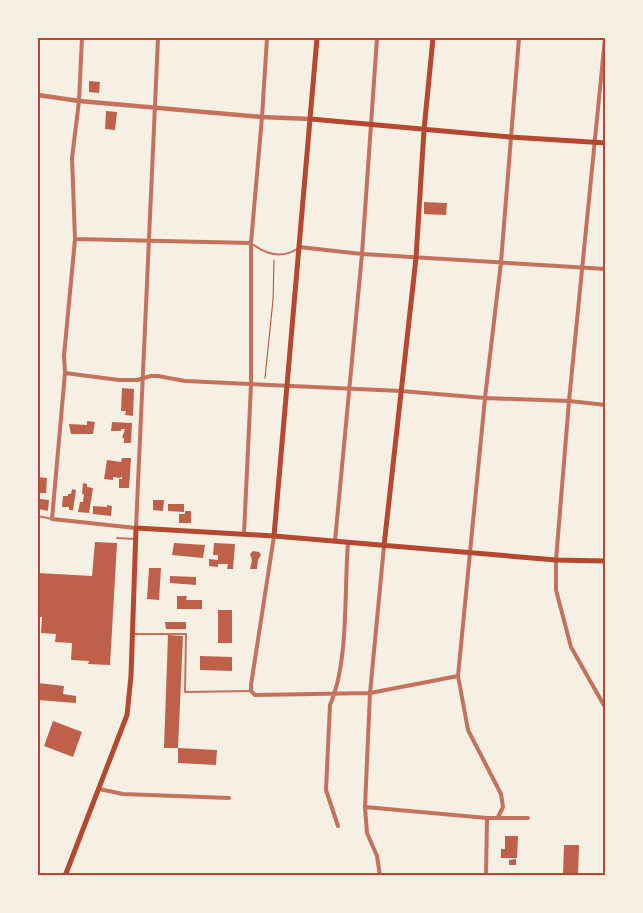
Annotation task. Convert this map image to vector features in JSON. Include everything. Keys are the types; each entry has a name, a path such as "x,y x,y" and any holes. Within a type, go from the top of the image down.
{"main road":[{"path":"274,536 317,38"},
{"path":"384,546 416,258 424,130 433,38"},
{"path":"311,119 510,137 606,143"},
{"path":"65,876 127,715 132,676 136,528 274,536 556,560 606,561"}],"street":[{"path":"82,38 79,101 72,158 75,239 52,519 136,528 158,38"},
{"path":"244,534 251,385 251,243 267,38"},
{"path":"335,541 362,254 377,38"},
{"path":"498,818 502,807 501,794 468,730 458,676 485,398 501,262 510,137 520,38"},
{"path":"605,38 569,401 556,560 556,590 571,647 606,709"},
{"path":"38,96 79,101 311,119"},
{"path":"75,239 251,243"},
{"path":"299,247 416,258 606,269"},
{"path":"65,373 119,380 158,376 185,381 401,391 606,405"},
{"path":"274,536 251,685 255,695 370,693 458,676"},
{"path":"338,826 326,790 330,705 335,694 343,644 345,573 348,543"},
{"path":"380,876 377,856 367,833 365,807 370,693 384,546"},
{"path":"99,789 123,794 229,798"},
{"path":"365,807 487,818 528,818"},
{"path":"486,876 487,818"}],"lane":[{"path":"251,243 267,253 275,254 286,254 299,247"},
{"path":"38,516 52,519"},
{"path":"117,538 135,539"},
{"path":"132,634 186,634 185,692 252,691"}],"path":[{"path":"264,385 273,300 275,254"}],"building":[{"path":"89,81 100,82 99,93 89,92"},
{"path":"106,111 117,112 115,130 105,129"},
{"path":"424,202 447,203 446,215 424,214"},
{"path":"122,388 134,389 133,416 125,415 126,411 121,411"},
{"path":"87,421 95,422 93,434 71,434 69,424 87,425"},
{"path":"112,422 132,423 131,443 124,443 124,438 122,438 125,429 111,431"},
{"path":"122,458 131,458 129,488 119,488 119,479 122,479 122,476 121,478 113,477 113,480 104,479 107,460 121,462"},
{"path":"38,477 47,478 46,493 38,493"},
{"path":"83,483 87,484 87,487 93,488 89,513 78,512 80,502 83,502"},
{"path":"72,489 76,490 73,510 69,510 69,507 62,507 63,496 71,494"},
{"path":"40,499 49,500 48,511 39,509"},
{"path":"153,500 164,500 163,511 153,510"},
{"path":"168,504 184,504 184,512 168,511"},
{"path":"107,505 112,506 111,516 93,514 93,506 107,507"},
{"path":"185,511 191,511 191,523 179,523 179,514 185,514"},
{"path":"95,542 117,543 110,665 88,664 89,661 71,660 72,643 55,642 56,634 41,633 42,617 38,617 38,573 92,576"},
{"path":"174,543 205,545 203,558 172,555"},
{"path":"214,543 235,544 233,569 227,569 228,564 218,564 218,567 209,566 209,559 218,560 218,555 213,555"},
{"path":"253,551 259,552 261,555 258,560 257,569 250,569 252,560 250,554"},
{"path":"149,568 161,568 159,600 147,599"},
{"path":"170,576 196,577 196,585 170,583"},
{"path":"177,596 187,596 186,600 202,600 202,609 177,609"},
{"path":"218,610 232,610 232,643 218,643"},
{"path":"165,622 186,622 186,629 166,629"},
{"path":"168,635 183,636 178,748 164,748"},
{"path":"200,656 232,657 232,671 200,670"},
{"path":"38,683 64,686 63,694 76,696 76,703 38,700"},
{"path":"53,721 82,732 73,757 44,746"},
{"path":"178,748 217,750 216,765 178,763"},
{"path":"505,836 518,836 517,858 501,858 501,849 505,849"},
{"path":"564,845 579,845 578,876 563,876"},
{"path":"516,859 516,865 509,865 509,860"}]}
